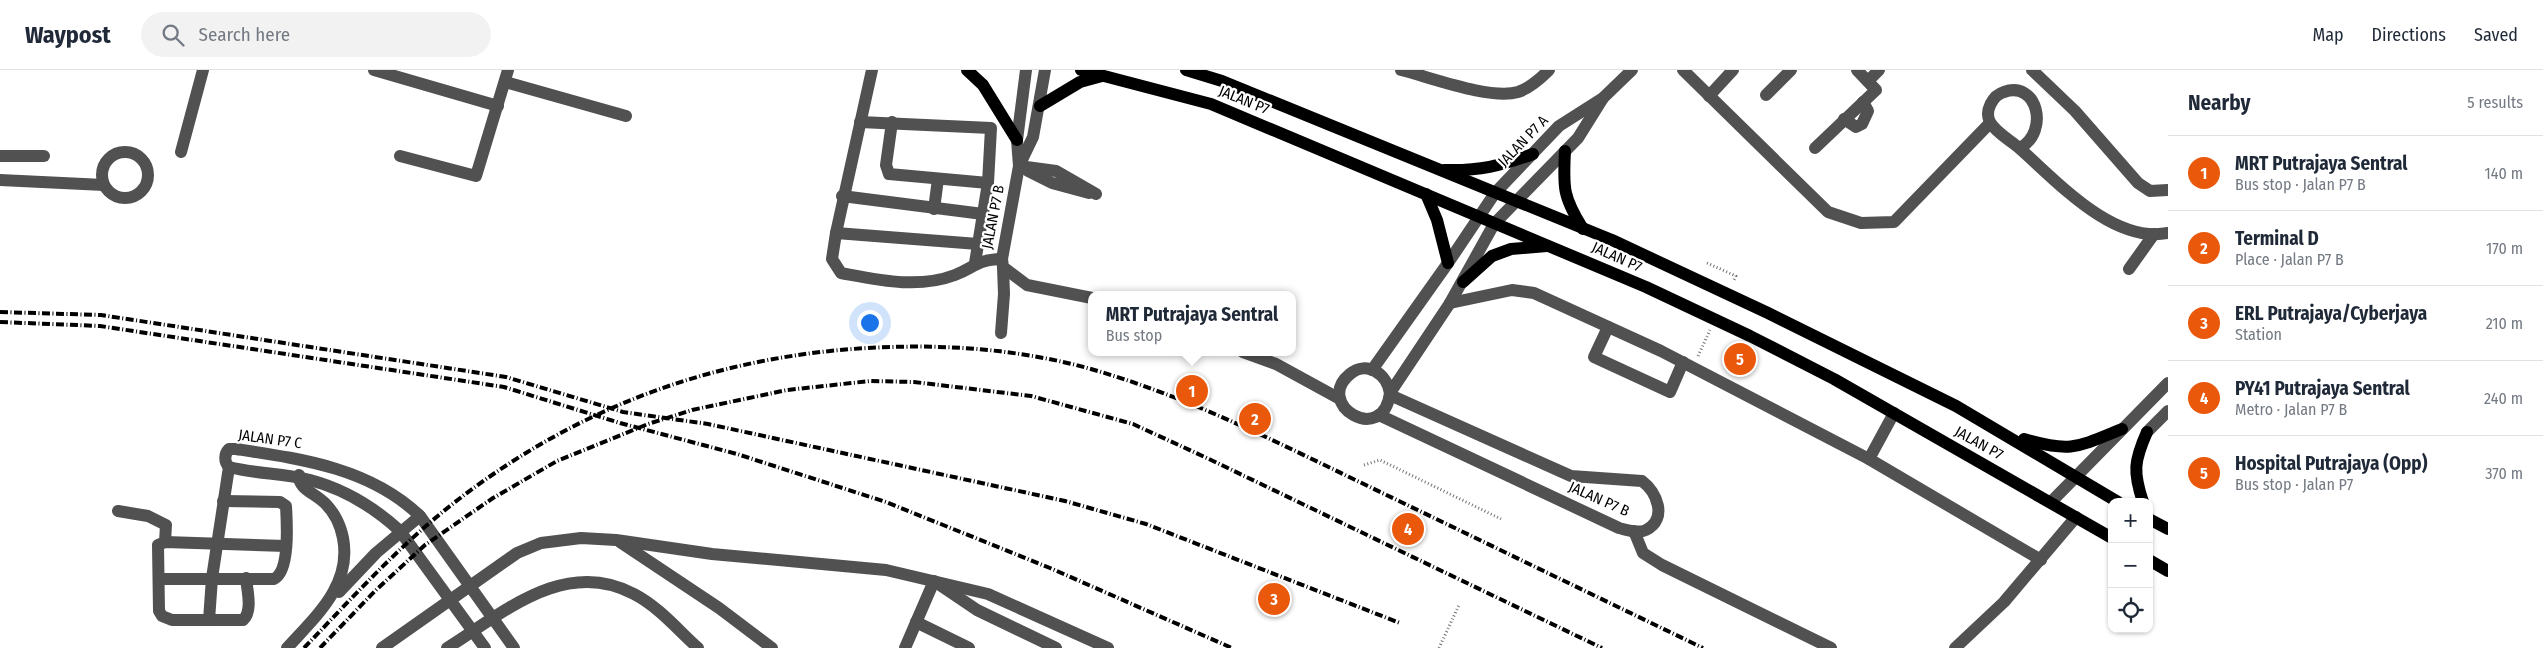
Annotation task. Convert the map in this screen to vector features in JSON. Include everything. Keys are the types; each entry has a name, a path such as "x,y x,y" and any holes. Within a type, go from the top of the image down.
{"main road":[{"path":"967,70 983,85 1017,140"},
{"name":"JALAN P7","path":"1081,70 1211,104 1426,194 1478,218 1550,246 1750,336 1894,414 2108,536"},
{"name":"JALAN P7","path":"1186,70 1222,81 1612,240 1808,332 1956,406 2030,448 2075,478 2111,498"},
{"path":"1040,106 1080,82 1105,75"},
{"path":"1565,151 1563,181 1568,205 1583,229"},
{"path":"1437,170 1475,171 1495,167 1533,154"},
{"path":"1426,194 1437,220 1448,263"},
{"path":"1463,282 1492,256 1511,249 1550,246"},
{"path":"1956,406 2011,435 2057,447 2079,447 2122,429"},
{"path":"2142,498 2135,475 2136,456 2147,432"},
{"path":"2153,521 2168,529"},
{"path":"2158,565 2168,578"}],"street":[{"path":"181,152 203,70"},
{"path":"374,70 498,106"},
{"path":"872,70 842,196 832,259 841,273 910,284 955,275 983,260 1002,263 1004,294 1001,333"},
{"name":"JALAN P7 B","path":"1026,70 1017,140 1019,166 1002,263 1027,285 1088,297"},
{"name":"JALAN P7 B","path":"1019,166 1033,137 1045,70"},
{"path":"1401,70 1490,93 1506,94 1525,89 1549,70"},
{"name":"JALAN P7 A","path":"1478,218 1494,193 1559,126 1603,98 1632,70"},
{"path":"1683,70 1828,212 1861,223 1894,222 1990,123"},
{"path":"1709,96 1733,70"},
{"path":"1766,95 1791,70"},
{"path":"1815,148 1844,119 1856,127 1862,124 1868,110 1863,102 1876,90 1857,70"},
{"path":"1868,81 1879,70"},
{"path":"2032,70 2075,111 2138,184 2150,191 2168,190"},
{"path":"400,156 476,176 507,76 626,116"},
{"path":"2034,103 2049,86"},
{"path":"2020,148 2027,144 2036,130 2038,114 2034,103 2021,92 2003,92 1990,105 1988,111 1990,123 2103,218 2132,230 2154,234 2168,233"},
{"name":"JALAN P7 A","path":"1494,224 1514,201 1578,138 1603,98"},
{"path":"860,122 991,128 988,183 975,263"},
{"path":"892,122 886,165 889,174 988,183"},
{"path":"0,156 44,156"},
{"path":"1019,166 1056,172 1096,194 1076,191 1052,183 1019,166"},
{"path":"934,209 938,179"},
{"path":"0,180 104,185"},
{"path":"842,196 983,214"},
{"path":"1372,370 1478,218"},
{"path":"1379,415 1387,406 1390,394 1463,282 1494,224"},
{"path":"836,233 978,244"},
{"path":"2129,269 2154,234"},
{"path":"1450,303 1512,290 1534,293 1683,362 1869,459 2041,560"},
{"path":"1608,327 1594,357 1670,392 1683,362"},
{"name":"JALAN P7 B","path":"1254,356 1276,364 1321,386 1340,399 1344,409 1353,416 1363,419 1379,415 1619,528 1634,531 1645,530 1653,525 1658,514 1658,501 1652,488 1642,481 1571,476 1390,394"},
{"path":"1340,399 1340,388 1345,379 1352,372 1362,369 1372,370 1383,376 1390,394"},
{"path":"2051,502 2168,383"},
{"path":"2147,432 2168,411"},
{"path":"1869,459 1894,414"},
{"name":"JALAN P7 C","path":"229,467 225,460 229,449 304,460 356,475 385,488 405,502 420,516 514,648"},
{"path":"304,460 299,478 303,486 322,501 332,512 341,529 344,547 345,562 341,579 331,598 318,614"},
{"path":"209,620 212,578 229,467 299,478 325,485 349,495 384,517 400,531 485,648"},
{"path":"160,579 274,579 279,576 282,571 286,546 286,506 280,502 223,501"},
{"path":"118,511 148,516 166,525 165,542"},
{"path":"287,648 376,553 420,516"},
{"path":"1955,648 2004,602 2076,517"},
{"path":"1634,531 1642,553 1662,566 1831,648"},
{"path":"385,646 517,553 541,543 581,538 616,540 712,554 886,570 988,594 1108,648"},
{"path":"616,540 719,608 772,648"},
{"path":"246,578 247,616 242,620 172,620 162,616 159,611 158,545 165,542 286,546"},
{"path":"905,648 934,581"},
{"path":"934,581 977,610 1056,648"},
{"path":"447,648 536,593 558,584 589,582 614,586 634,594 656,609 697,648"},
{"path":"916,622 969,648"}],"path":[{"path":"1707,263 1736,276"},
{"path":"1364,465 1380,460 1500,519"},
{"path":"1439,648 1459,606"}],"railway":[{"path":"0,312 101,315 506,377 623,412 708,424 1065,501 1146,524 1400,623"},
{"path":"0,322 100,326 504,387 620,423 737,454 886,502 1050,568 1232,648"},
{"path":"304,648 393,556 430,522 499,470 550,439 603,412 657,390 713,373 770,360 829,351 890,347 960,348 1007,352 1076,365 1153,389 1264,436 1703,648"},
{"path":"320,648 375,591 425,545 493,498 557,461 648,424 692,410 787,390 870,381 914,382 1031,396 1133,424 1602,648"}],"place":[{"name":"Hospital Putrajaya (Opp)","path":"1740,359"},
{"name":"MRT Putrajaya Sentral","path":"1192,391"},
{"name":"Terminal D","path":"1255,419"},
{"name":"PY41 Putrajaya Sentral","path":"1408,529"},
{"name":"ERL Putrajaya/Cyberjaya","path":"1274,599"}]}
